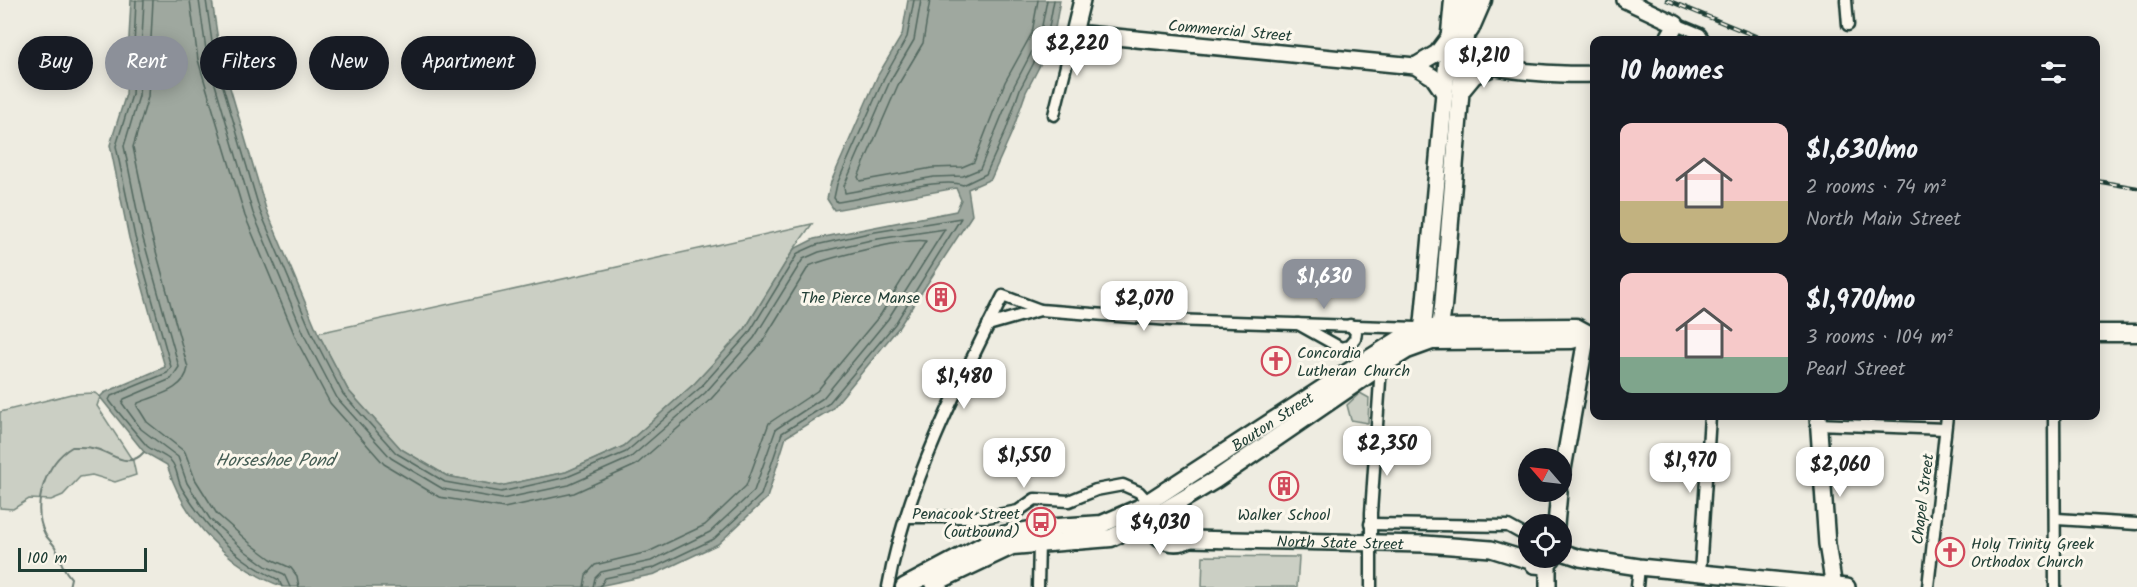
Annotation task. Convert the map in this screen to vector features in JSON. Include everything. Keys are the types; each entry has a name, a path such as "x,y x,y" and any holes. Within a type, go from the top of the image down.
{"main road":[{"path":"1453,0 1457,39"},
{"path":"1468,0 1457,39 1432,332 1576,327 1590,333"},
{"path":"1457,39 1484,0"},
{"name":"Bouton Street","path":"1147,513 1432,332"},
{"name":"Bouton Street","path":"1147,513 1331,383 1400,339 1432,332"},
{"path":"2100,333 2137,333"},
{"path":"927,587 1012,546 1039,542 1111,538 1147,513"},
{"path":"904,587 1002,535 1042,528 1102,524 1147,513"}],"street":[{"path":"1054,115 1082,0"},
{"path":"1625,0 1701,36"},
{"path":"1846,0 1848,25"},
{"path":"1669,36 1676,24"},
{"name":"Commercial Street","path":"1074,33 1415,66"},
{"path":"1494,67 1473,76 1452,93 1415,66 1457,39 1480,61 1494,67 1590,74"},
{"path":"888,587 908,517 933,445 1003,296 1040,310 1171,320 1350,325 1432,332"},
{"path":"988,325 1040,310"},
{"path":"1298,324 1341,348 1349,346 1355,339 1356,332 1350,325"},
{"path":"1568,448 1590,338"},
{"path":"1371,587 1370,524 1381,366"},
{"path":"1700,573 1710,420"},
{"path":"1832,586 1818,420 1946,429"},
{"name":"Chapel Street","path":"1928,587 1947,420"},
{"path":"2054,420 2057,519 2055,587"},
{"path":"908,517 987,517 1017,511 1035,499 1069,501 1096,490 1123,485 1131,489 1147,513"},
{"name":"North State Street","path":"1147,513 1151,532 1172,543 1181,543 1190,538 1371,542 1491,549 1498,546 1518,551"},
{"path":"2057,519 2137,525"},
{"path":"1370,524 1508,526 1518,532"},
{"path":"1038,587 1039,542"},
{"name":"North State Street","path":"1572,558 1700,573 1767,584 1832,586"},
{"path":"1637,587 1639,567"},
{"path":"1539,587 1541,568"},
{"path":"1544,568 1548,587"}],"shaded area":[{"path":"812,224 745,329 695,383 624,446 566,472 500,486 447,476 401,449 348,390 318,333"},
{"path":"95,393 100,397 97,406 133,461 136,475 115,482 92,475 80,477 63,495 51,500 29,499 13,509 0,508 0,412 71,394"},
{"path":"1360,393 1369,398 1368,423 1351,420 1347,405"},
{"path":"1203,556 1299,557 1297,587 1202,587"}],"water":[{"name":"Horseshoe Pond","path":"131,0 212,0 217,36 200,36 200,90 231,90 266,209 318,333 348,390 401,449 447,476 500,486 566,472 624,446 695,383 745,329 794,249 814,239 956,211 961,200 956,188 834,210 827,199 831,182 878,75 902,35 908,0 1060,0 1053,40 1026,92 1012,132 991,179 968,189 972,215 899,327 832,409 786,437 767,498 718,544 655,574 594,587 284,587 245,568 211,540 185,505 167,465 144,452 100,397 104,393 165,367 129,238 110,145 126,90 188,90 188,36 129,36"}],"waterway":[{"path":"69,587 71,578 41,523 40,498 54,463 72,447 93,448 127,460 132,460 144,452"}],"railway":[{"path":"1667,0 1755,36"},
{"path":"2100,182 2137,188"}],"place":[{"name":"The Pierce Manse","path":"941,297"},
{"name":"Concordia Lutheran Church","path":"1276,361"},
{"name":"Walker School","path":"1284,486"},
{"name":"Penacook Street (outbound)","path":"1041,522"},
{"name":"Holy Trinity Greek Orthodox Church","path":"1950,552"}]}
